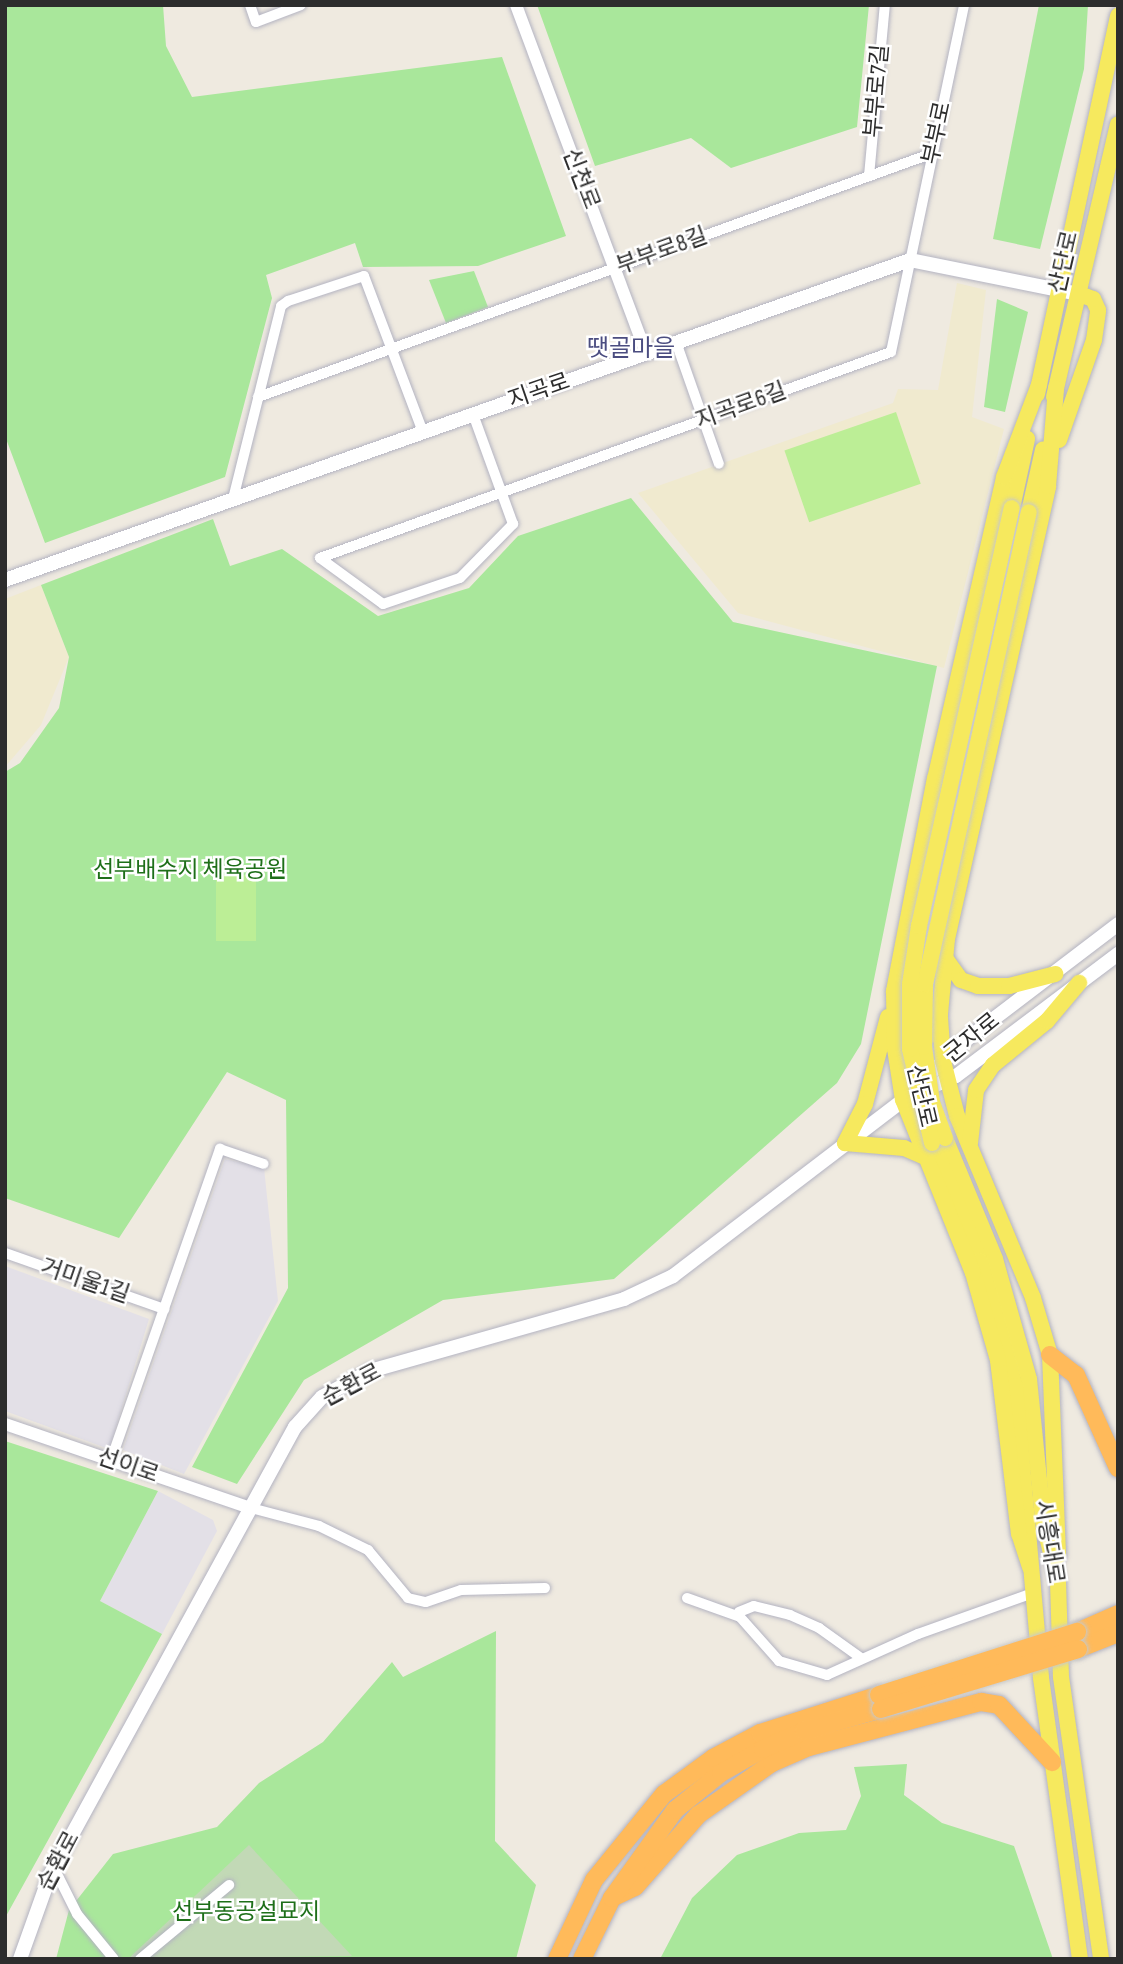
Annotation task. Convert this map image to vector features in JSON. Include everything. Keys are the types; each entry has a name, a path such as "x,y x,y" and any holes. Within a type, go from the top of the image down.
{"highway":[{"path":"1050,1355 1076,1376 1118,1468"},
{"path":"1077,1640 1118,1614"},
{"path":"557,1959 594,1880 664,1794 713,1758 760,1733 880,1702 1077,1640 1118,1633"},
{"path":"582,1959 611,1898 675,1810 721,1773 804,1731 880,1702"},
{"path":"611,1898 635,1887 698,1815 772,1763 809,1747 981,1702 999,1705 1052,1762"}],"main road":[{"name":"산단로","path":"935,1146 932,1102 917,1048 910,984 919,926 1118,16"},
{"name":"산단로","path":"917,1048 931,948 1118,124"},
{"path":"895,1015 903,1034 921,1039 937,1028 945,958 1048,486 1062,428 1094,340 1098,310 1093,299 1079,294 910,260"},
{"name":"지곡로","path":"5,580 910,260"},
{"path":"935,1146 904,1148 845,1143 865,1104 895,987 935,779 1004,477 1039,385"},
{"path":"1048,486 1056,388"},
{"name":"군자로","path":"903,1100 943,1060 1118,924"},
{"name":"군자로","path":"903,1100 948,1081 1118,954"},
{"path":"945,958 961,980 978,986 1009,986 1055,974"},
{"path":"969,1147 976,1090 993,1065 1047,1021 1079,983"},
{"path":"895,987 903,1100 935,1146 998,1360 1019,1534 1030,1567"},
{"path":"940,1014 943,1060 969,1147 1033,1298 1050,1355 1059,1501 1058,1583"},
{"path":"979,1031 977,1046 991,1049"},
{"name":"순환로","path":"20,1959 24,1937 54,1868 295,1427 334,1390 400,1361 624,1299 673,1276 903,1100"},
{"path":"935,1146 929,1139 938,1132 958,1134 969,1147"},
{"name":"시흥대로","path":"935,1146 995,1259 1018,1332 1029,1380 1036,1519 1030,1567 1052,1762 1080,1959"},
{"name":"시흥대로","path":"1036,1519 1058,1583 1061,1677 1101,1959"}],"street":[{"path":"250,5 256,22 301,5"},
{"name":"신천로","path":"516,5 646,353"},
{"name":"부부로7길","path":"869,176 885,5"},
{"name":"부부로","path":"910,260 964,5"},
{"name":"부부로8길","path":"258,397 933,153"},
{"name":"지곡로6길","path":"502,492 513,524 460,578 383,604 320,558 502,492 704,419 891,352 910,260"},
{"path":"233,499 281,306 364,276 423,432"},
{"path":"677,342 719,464"},
{"path":"473,414 502,492"},
{"path":"111,1460 220,1149 264,1164"},
{"name":"거미울1길","path":"5,1254 164,1308"},
{"name":"선이로","path":"5,1424 251,1508"},
{"path":"251,1508 319,1526 368,1550 408,1598 426,1602 461,1590 545,1588"},
{"path":"687,1598 740,1617 779,1661 827,1675 861,1658 1033,1593"},
{"path":"739,1612 754,1606 790,1615 819,1628 861,1658"},
{"path":"54,1868 77,1914 114,1959"},
{"path":"140,1959 229,1885"}],"shaded area":[{"path":"957,283 986,290 972,417 1004,429 944,668 738,613 638,493 893,403 898,389 938,390"},
{"path":"41,585 69,657 41,725 5,767 5,599"},
{"path":"225,1159 264,1168 278,1301 184,1474 123,1450"},
{"path":"5,1266 149,1319 109,1449 5,1411"},
{"path":"158,1491 213,1520 217,1531 162,1634 100,1601"}],"green space":[{"path":"5,5 163,5 166,46 192,97 502,57 566,236 478,266 363,267 355,243 266,275 272,298 225,477 45,543 5,436"},
{"path":"537,5 869,5 857,127 731,168 691,138 595,166"},
{"path":"1039,5 1088,5 1084,69 1040,249 993,239"},
{"path":"474,271 488,307 446,323 429,280"},
{"path":"997,299 1028,312 1005,412 984,407"},
{"path":"896,412 921,484 809,522 784,450"},
{"name":"선부배수지 체육공원","path":"631,498 733,622 937,666 861,1044 837,1083 614,1279 443,1300 304,1380 237,1484 192,1467 288,1288 286,1100 227,1072 119,1238 5,1198 5,772 20,763 59,708 69,657 41,585 213,519 230,566 282,549 378,616 469,588 518,536"},
{"path":"216,875 256,875 256,941 216,941"},
{"path":"5,1441 158,1491 100,1601 162,1634 5,1918"},
{"path":"496,1631 495,1841 536,1885 516,1959 56,1959 69,1910 113,1854 217,1827 259,1783 323,1742 392,1662 403,1677"},
{"path":"907,1764 904,1795 942,1823 1014,1846 1053,1959 660,1959 692,1898 737,1855 799,1833 846,1830 861,1796 854,1767"},
{"name":"선부동공설묘지","path":"249,1845 352,1956 128,1959"}],"district":[{"name":"땟골마을","path":"631,349"}]}
